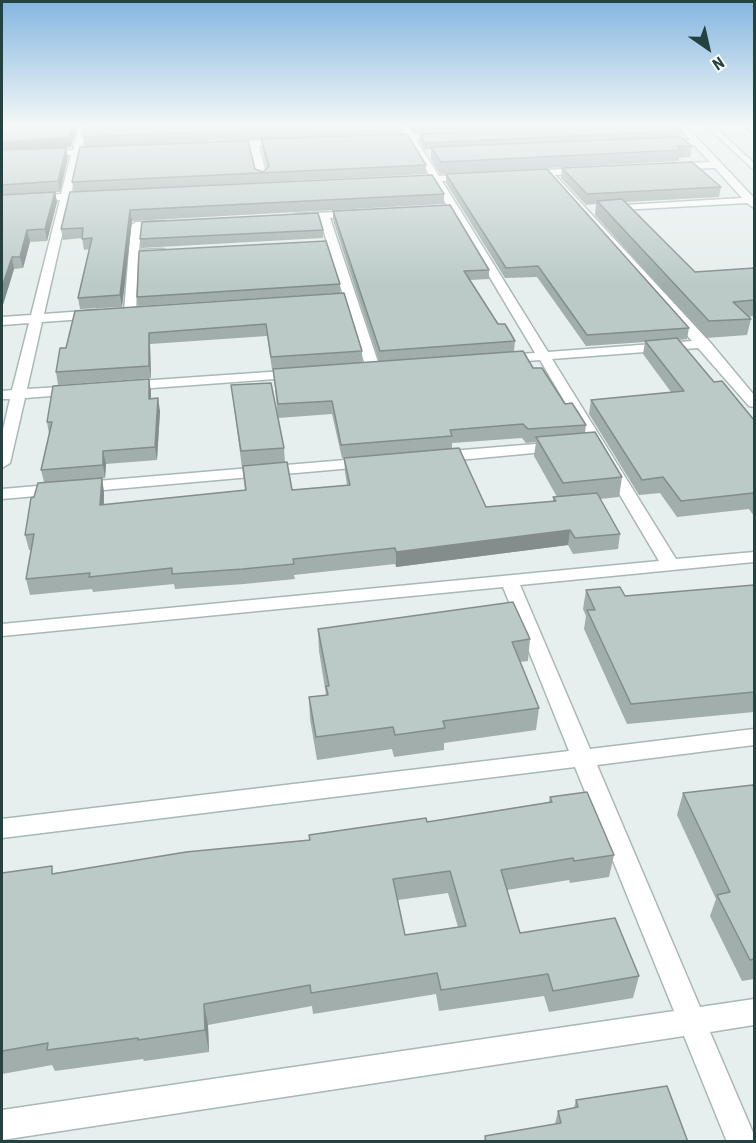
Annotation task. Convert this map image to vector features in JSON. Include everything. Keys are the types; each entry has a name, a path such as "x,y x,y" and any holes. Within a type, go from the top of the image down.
{"street":[{"path":"2,463 70,178"},
{"path":"401,181 451,178"},
{"path":"554,178 704,344 754,403"},
{"path":"728,178 752,202"},
{"path":"436,179 448,209 544,356 671,565"},
{"path":"2,200 103,195"},
{"path":"584,210 752,202"},
{"path":"289,217 371,213"},
{"path":"324,216 327,243 350,298 373,368"},
{"path":"2,321 124,312 136,225 183,223"},
{"path":"133,254 180,251"},
{"path":"303,301 350,298"},
{"path":"487,360 704,344"},
{"path":"113,387 314,372"},
{"path":"2,395 89,389"},
{"path":"419,459 597,444"},
{"path":"2,494 383,462"},
{"path":"2,630 754,557"},
{"path":"509,580 742,1142"},
{"path":"2,829 754,737"},
{"path":"2,1125 754,1012"}],"building":[{"path":"2,178 59,178 58,181 2,185"},
{"path":"73,178 148,178 72,182"},
{"path":"361,178 434,178 444,194 130,210 120,295 78,298 92,238 82,239 83,228 61,229 70,192"},
{"path":"449,178 555,178 689,328 587,335 538,266 506,268"},
{"path":"572,178 711,178 721,187 587,194"},
{"path":"55,192 45,229 27,230 20,257 12,257 2,287 2,195"},
{"path":"622,199 695,272 754,268 754,300 733,302 751,319 709,321 597,201"},
{"path":"450,205 489,270 464,271 498,324 505,324 515,341 380,351 333,211"},
{"path":"318,213 323,230 140,239 142,222"},
{"path":"326,241 340,284 137,297 139,251"},
{"path":"344,293 362,351 271,357 266,324 149,333 149,366 56,372 60,348 66,348 75,311"},
{"path":"677,338 714,382 722,381 754,420 754,495 753,493 681,501 663,477 642,480 591,400 684,391 645,341"},
{"path":"523,351 533,368 542,368 565,404 572,403 586,425 528,429 523,424 450,430 452,436 341,445 332,401 278,404 273,369"},
{"path":"149,379 149,399 158,398 155,447 103,451 103,465 41,470 52,422 47,422 53,386"},
{"path":"271,383 284,448 241,451 231,385"},
{"path":"595,432 622,477 563,483 536,437"},
{"path":"459,448 486,507 556,501 553,497 597,493 620,534 575,538 570,530 396,552 395,548 293,559 294,564 243,569 172,574 172,568 89,577 90,573 26,579 34,534 25,535 31,498 34,497 38,483 102,478 100,505 246,490 243,466 287,462 292,490 350,485 344,458"},
{"path":"754,585 754,692 631,704 587,610 595,610 586,590 620,587 625,596"},
{"path":"513,602 530,639 512,642 539,708 443,721 445,728 395,735 393,727 316,737 309,697 328,695 326,686 329,686 318,629"},
{"path":"753,785 754,959 750,960 717,895 730,892 683,793"},
{"path":"587,792 614,855 574,861 573,858 501,870 520,933 615,918 639,976 553,991 548,974 441,990 437,973 311,993 310,985 204,1004 205,1030 47,1050 48,1043 2,1051 2,873 52,866 52,874 186,852 310,840 309,835 426,818 427,822 552,802 550,797","holes":["450,871 466,926 405,935 393,879"]},
{"path":"667,1086 688,1142 486,1142 485,1136 561,1123 558,1111 578,1107 576,1100"}]}
